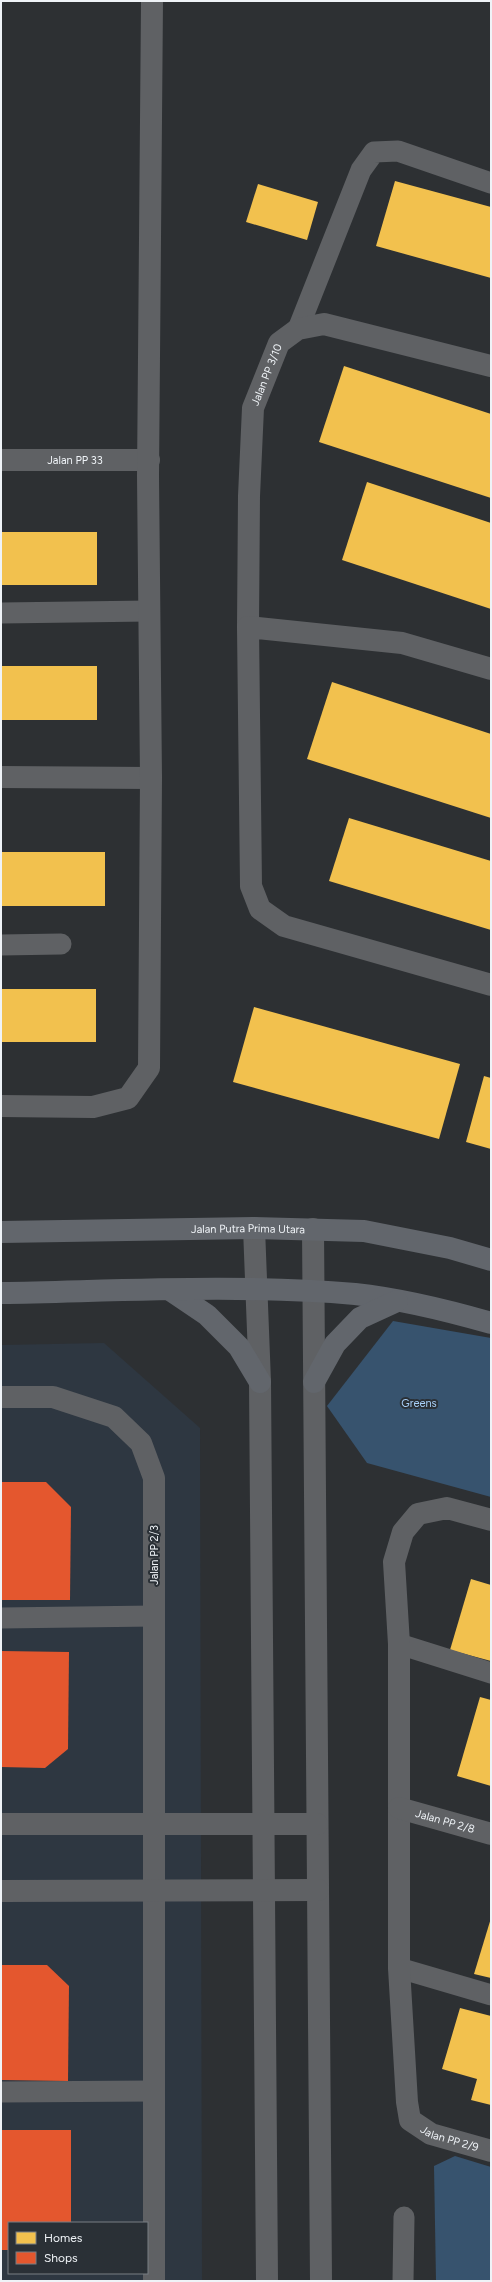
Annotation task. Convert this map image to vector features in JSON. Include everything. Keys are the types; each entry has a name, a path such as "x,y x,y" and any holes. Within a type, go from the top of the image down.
{"main road":[{"name":"Jalan Putra Prima Utara","path":"1,1232 254,1228 364,1230 450,1248 491,1260"},
{"path":"170,1290 207,1315 239,1347 260,1382"},
{"path":"1,1293 256,1290 356,1294 436,1307 491,1323"},
{"path":"314,1382 335,1344 360,1318 397,1301"}],"street":[{"path":"1,1106 93,1107 128,1098 149,1068 151,778 149,460 152,1"},
{"name":"Jalan PP 3/10","path":"491,366 324,324 298,329 279,343 254,408 249,496 248,627 251,886 260,908 284,926 491,985"},
{"name":"Jalan PP 33","path":"1,460 149,460"},
{"path":"248,627 402,644 491,669"},
{"path":"1,777 151,778"},
{"path":"254,1228 260,1382 267,2281"},
{"path":"312,1229 321,2281"},
{"name":"Jalan PP 2/3","path":"1,1397 53,1397 114,1416 141,1443 154,1478 154,2281"},
{"path":"399,1968 399,1644 394,1562 403,1532 418,1514 447,1508 491,1520"},
{"name":"Jalan PP 2/8","path":"399,1808 491,1834"},
{"path":"1,1824 317,1824"},
{"path":"1,1891 318,1890"},
{"name":"Jalan PP 2/9","path":"399,1968 407,2102 410,2120 431,2134 491,2151"}],"lane":[{"path":"298,329 361,170 374,152 398,151 491,184"},
{"path":"1,613 150,611"},
{"path":"1,945 61,944"},
{"path":"1,1618 154,1616"},
{"path":"399,1644 491,1673"},
{"path":"399,1968 491,1995"},
{"path":"1,2092 154,2091"},
{"path":"403,2281 404,2218"}],"shaded area":[{"path":"104,1343 200,1428 202,2281 1,2281 1,1345"}],"green space":[{"name":"Greens","path":"393,1321 491,1338 491,1497 367,1463 327,1406"},
{"path":"455,2156 491,2167 491,2281 436,2281 434,2166"}],"building: Homes":[{"path":"395,181 491,207 491,278 376,246"},
{"path":"258,184 318,202 307,240 246,222"},
{"path":"344,366 491,414 491,498 319,442"},
{"path":"367,482 491,523 491,609 342,560"},
{"path":"1,532 97,532 97,585 1,585"},
{"path":"1,666 97,666 97,720 1,720"},
{"path":"332,682 491,734 491,818 307,759"},
{"path":"349,818 491,861 491,930 329,881"},
{"path":"1,852 105,852 105,906 1,906"},
{"path":"1,989 96,989 96,1042 1,1042"},
{"path":"254,1007 460,1064 439,1139 233,1082"},
{"path":"484,1076 491,1078 491,1149 466,1142"},
{"path":"471,1579 491,1585 491,1661 450,1650"},
{"path":"480,1697 491,1700 491,1786 457,1776"},
{"path":"491,1918 491,1978 474,1974"},
{"path":"460,2008 491,2016 491,2105 471,2100 477,2079 442,2069"}],"building: Shops":[{"path":"1,1482 46,1482 71,1507 70,1600 1,1600"},
{"path":"1,1651 69,1652 68,1749 45,1768 1,1767"},
{"path":"1,1965 47,1965 69,1986 68,2081 1,2080"},
{"path":"1,2130 71,2130 71,2222 8,2222 8,2250 1,2250"}]}
